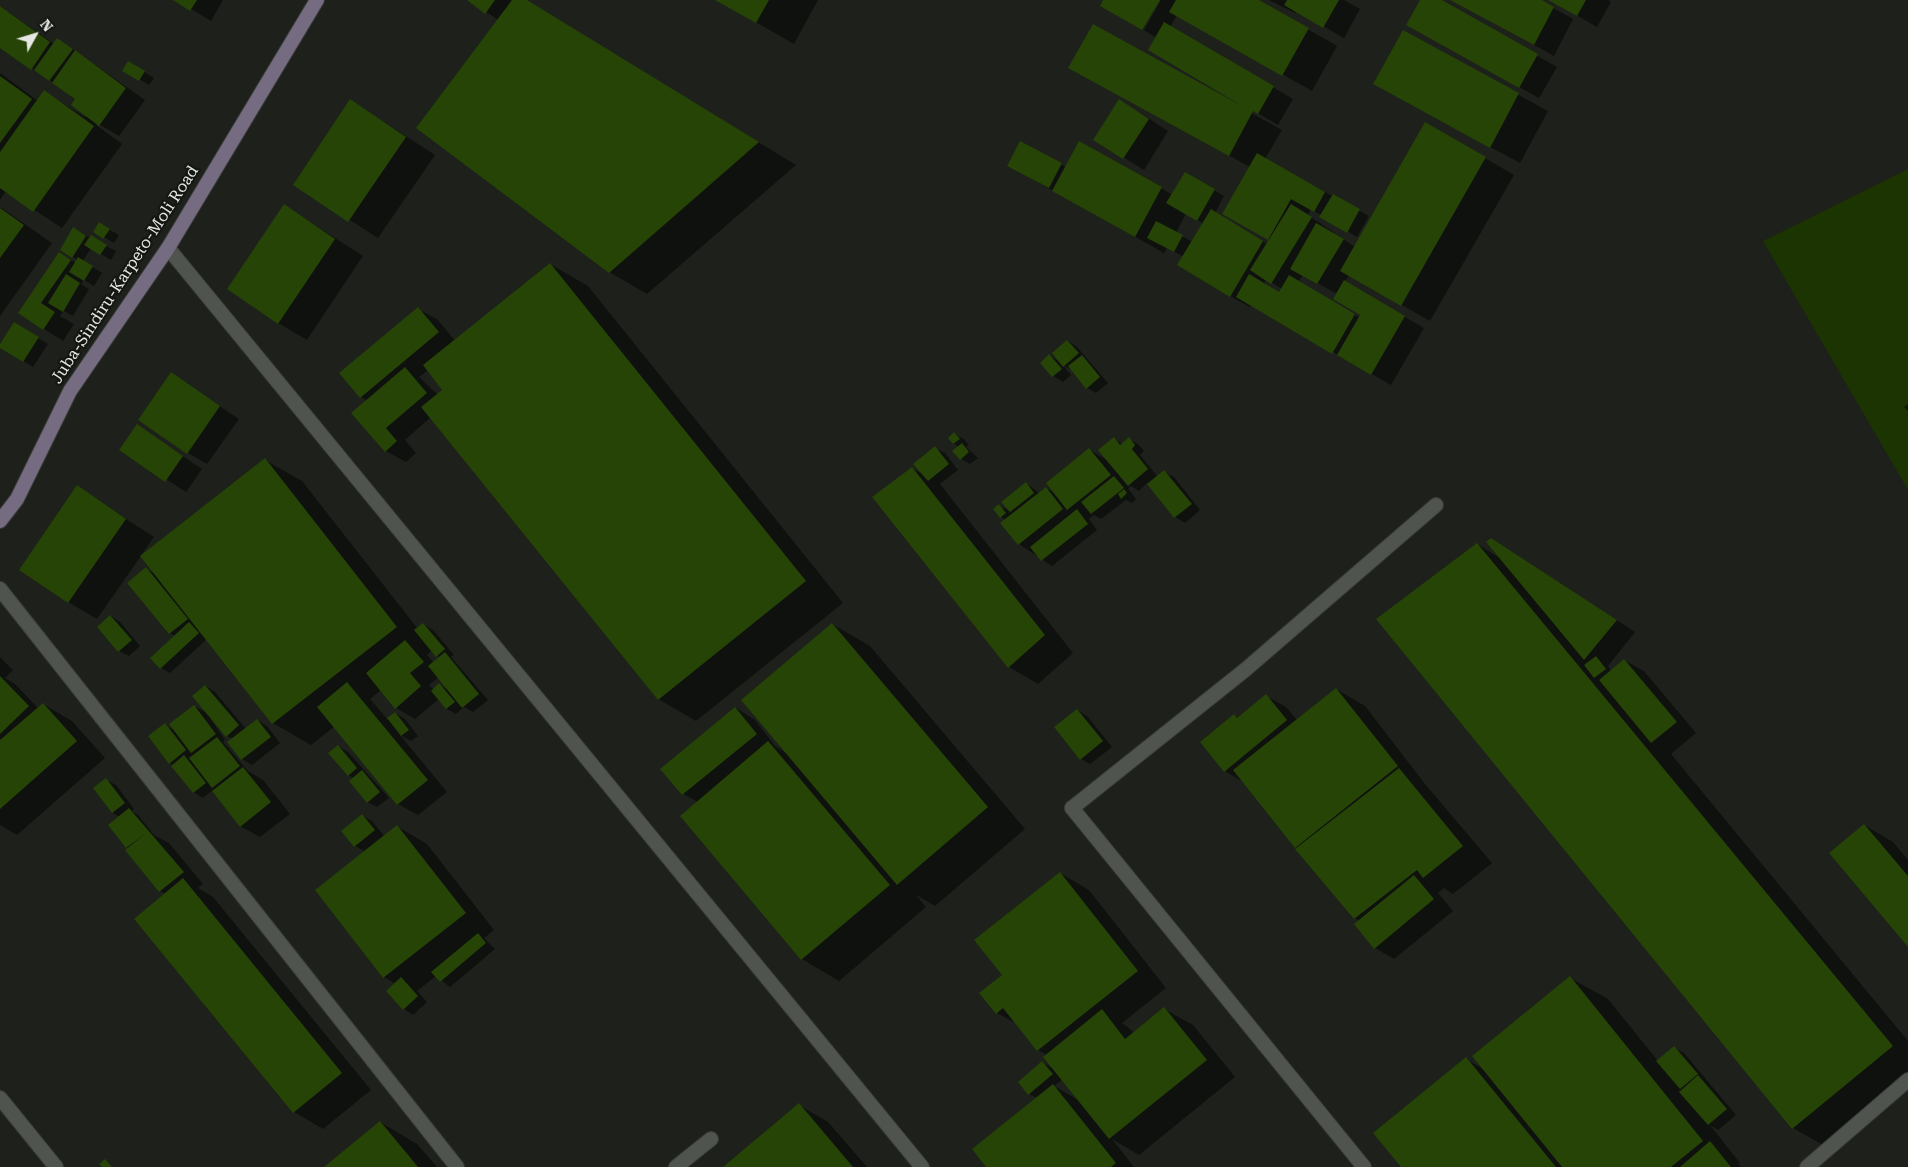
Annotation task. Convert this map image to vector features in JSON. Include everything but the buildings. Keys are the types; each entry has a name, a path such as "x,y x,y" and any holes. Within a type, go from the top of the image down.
{"main road":[{"name":"Juba-Sindiru-Karpeto-Moli Road","path":"0,521 17,499 70,390 168,248 317,0"}],"street":[{"path":"168,248 922,1167"},
{"path":"1364,1167 1072,808 1245,670 1436,505"},
{"path":"0,589 457,1167"},
{"path":"1807,1167 1908,1080"},
{"path":"0,1098 56,1167"},
{"path":"676,1167 711,1140"}],"green space":[{"path":"1908,169 1908,490 1763,241"}]}
